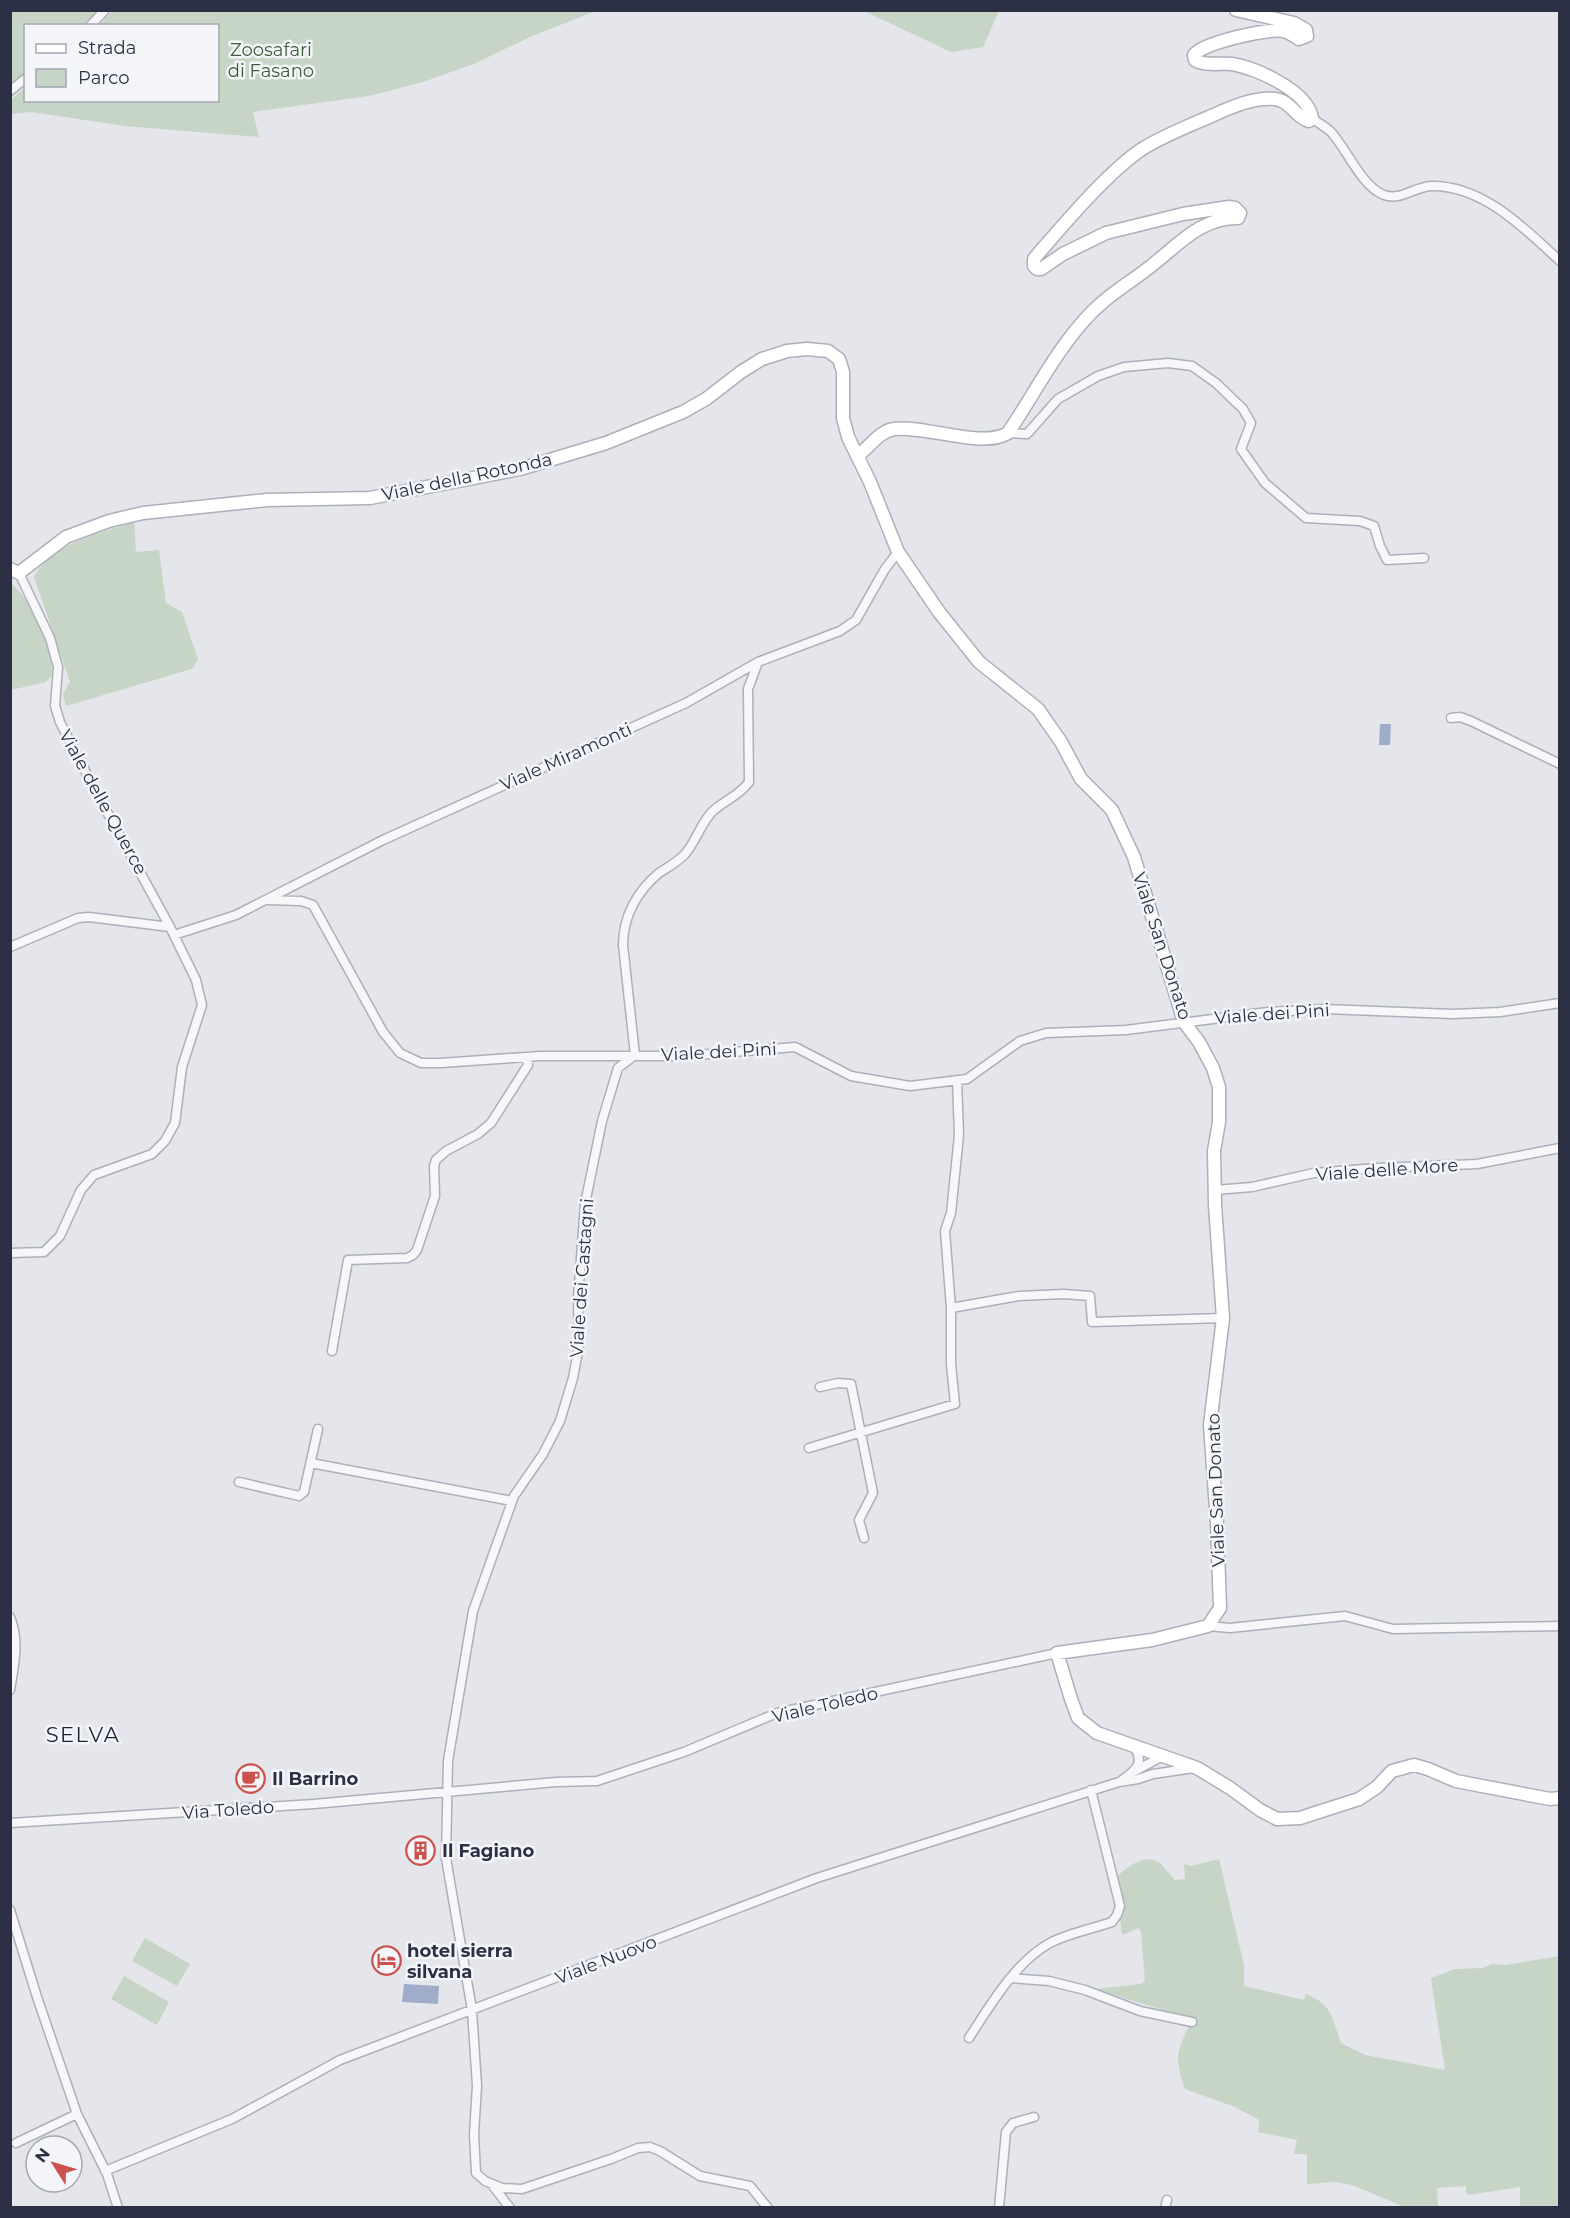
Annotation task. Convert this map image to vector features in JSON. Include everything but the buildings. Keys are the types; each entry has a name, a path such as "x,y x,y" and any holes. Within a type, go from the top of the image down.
{"street":[{"path":"92,24 105,10"},
{"path":"1236,10 1294,23 1306,30 1307,36 1299,39 1284,31 1258,33 1201,48 1194,55 1195,60 1202,63 1243,67 1271,78 1298,97 1311,113 1312,118 1331,132 1368,183 1382,195 1397,198 1420,186 1441,186 1463,192 1494,206 1513,219 1560,261"},
{"path":"10,91 24,80"},
{"path":"856,456 867,450 878,437 892,429 920,430 988,440 1000,438 1008,433 1066,342 1112,293 1151,267 1195,230 1209,223 1238,218 1240,215 1239,210 1235,208 1214,208 1106,233 1063,254 1041,269 1037,269 1034,266 1038,254 1098,190 1139,151 1154,142 1246,102 1276,99 1288,103 1303,119 1309,121 1312,118"},
{"name":"Viale della Rotonda","path":"15,571 66,537 109,521 143,513 267,500 370,498 487,477 565,456 606,443 683,412 706,399 762,359 787,351 807,349 828,351 839,359 843,372 843,418 856,456"},
{"path":"1008,433 1027,434 1058,399 1098,376 1124,367 1168,363 1192,366 1216,383 1243,410 1251,423 1241,449 1264,483 1306,518 1360,521 1374,526 1387,560 1424,558"},
{"name":"Viale San Donato","path":"856,456 870,482 898,552 939,612 979,662 1038,709 1081,779 1112,810 1134,857 1184,1022 1199,1042 1213,1068 1219,1087 1219,1122 1214,1151 1223,1318 1210,1425 1220,1608 1208,1626"},
{"name":"Viale Miramonti","path":"172,931 202,926 236,915 383,840 686,703 758,662 840,631 856,620 885,569 898,552"},
{"name":"Viale delle Querce","path":"10,1253 44,1252 60,1236 81,1190 94,1175 152,1154 165,1141 175,1123 182,1067 202,1005 196,980 158,902 60,722 55,705 58,667 50,638 15,571"},
{"path":"635,1055 623,930 634,901 657,875 684,856 712,812 735,797 749,782 748,689 758,662"},
{"path":"1451,718 1460,717 1560,764"},
{"name":"Viale dei Pini","path":"267,900 301,901 313,905 383,1032 400,1053 421,1063 527,1057 685,1056 795,1047 851,1076 910,1086 967,1079 1020,1041 1046,1033 1126,1030 1256,1012 1325,1009 1453,1014 1500,1012 1560,1003"},
{"path":"10,947 78,918 88,917 172,931"},
{"name":"Viale dei Castagni","path":"491,2183 476,2173 474,2134 477,2086 472,2010 446,1858 448,1761 473,1611 512,1501 543,1454 560,1421 573,1378 579,1346 578,1298 587,1194 602,1120 618,1068 635,1055"},
{"path":"332,1351 348,1260 413,1255 417,1250 435,1196 434,1166 436,1160 446,1151 478,1134 491,1123 528,1065 527,1057"},
{"path":"809,1448 955,1404 945,1231 951,1213 959,1135 957,1080"},
{"name":"Viale delle More","path":"1215,1190 1252,1187 1314,1173 1477,1164 1560,1148"},
{"path":"951,1308 1019,1296 1064,1294 1090,1296 1092,1322 1223,1318"},
{"path":"819,1387 838,1383 851,1384 873,1492 860,1520 864,1538"},
{"path":"239,1482 299,1496 304,1492 318,1429"},
{"path":"311,1463 512,1501"},
{"path":"1208,1626 1230,1628 1346,1616 1393,1629 1560,1626"},
{"path":"10,1617 16,1630 10,1690"},
{"name":"Viale Toledo","path":"446,1791 597,1781 684,1752 777,1713 1058,1653 1152,1640 1208,1626"},
{"path":"1058,1653 1078,1718 1097,1733 1197,1768 1277,1819 1300,1818 1359,1799 1377,1787 1392,1771 1414,1765 1473,1786 1550,1799 1560,1798"},
{"path":"1134,1747 1140,1755 1139,1764 1134,1772"},
{"path":"1153,1774 1163,1756"},
{"name":"Viale Nuovo","path":"1119,1782 1163,1756"},
{"name":"Viale Nuovo","path":"105,2170 232,2119 340,2060 817,1878 1091,1790 1153,1774 1197,1768"},
{"path":"969,2038 999,1992 1024,1964 1049,1944 1112,1922 1117,1915 1120,1906 1091,1790"},
{"name":"Via Toledo","path":"10,1823 314,1804 446,1791"},
{"path":"10,1910 77,2114 105,2170 118,2208"},
{"path":"1011,1978 1049,1981 1085,1990 1140,2011 1192,2022"},
{"path":"16,2143 77,2114"},
{"path":"999,2208 1006,2132 1013,2123 1034,2117"},
{"path":"491,2183 502,2188 522,2189 638,2148 650,2147 700,2176 750,2186 768,2208"},
{"path":"491,2183 510,2208"}],"green space":[{"name":"Zoosafari di Fasano","path":"113,10 596,11 532,36 476,63 423,82 369,96 253,112 259,137 125,126 31,112 11,114 11,100 24,88 24,102 219,102 219,24 100,24"},
{"path":"11,11 101,11 88,24 24,24 24,77 11,89"},
{"path":"864,11 999,11 983,47 951,52"},
{"path":"134,522 136,552 159,550 166,603 182,612 198,659 192,669 66,706 63,694 70,682 34,577 42,565 65,547 92,535"},
{"path":"10,582 34,612 40,625 49,651 52,675 46,682 11,690"},
{"path":"1146,1859 1158,1862 1175,1880 1185,1879 1184,1864 1191,1866 1219,1859 1244,1965 1244,1986 1304,2000 1306,1994 1315,1998 1330,2013 1341,2043 1365,2055 1445,2070 1431,1978 1455,1969 1483,1968 1492,1964 1506,1965 1559,1956 1559,2207 1520,2207 1520,2187 1469,2195 1466,2193 1466,2186 1437,2188 1438,2207 1407,2208 1352,2185 1335,2182 1307,2184 1307,2154 1294,2154 1297,2140 1258,2132 1259,2120 1235,2107 1185,2089 1178,2060 1180,2046 1192,2019 1095,1989 1140,1984 1145,1981 1141,1932 1139,1928 1122,1935 1115,1878 1135,1863"},
{"path":"145,1938 190,1964 177,1986 132,1961"},
{"path":"124,1976 169,2002 157,2025 111,1999"}],"water":[{"path":"1380,724 1391,724 1390,745 1379,745"},
{"path":"404,1984 439,1986 438,2004 402,2002"}],"place":[{"name":"Il Barrino","path":"251,1779"},
{"name":"Il Fagiano","path":"421,1851"},
{"name":"hotel sierra silvana","path":"386,1961"}],"district":[{"name":"SELVA","path":"83,1735"}]}
